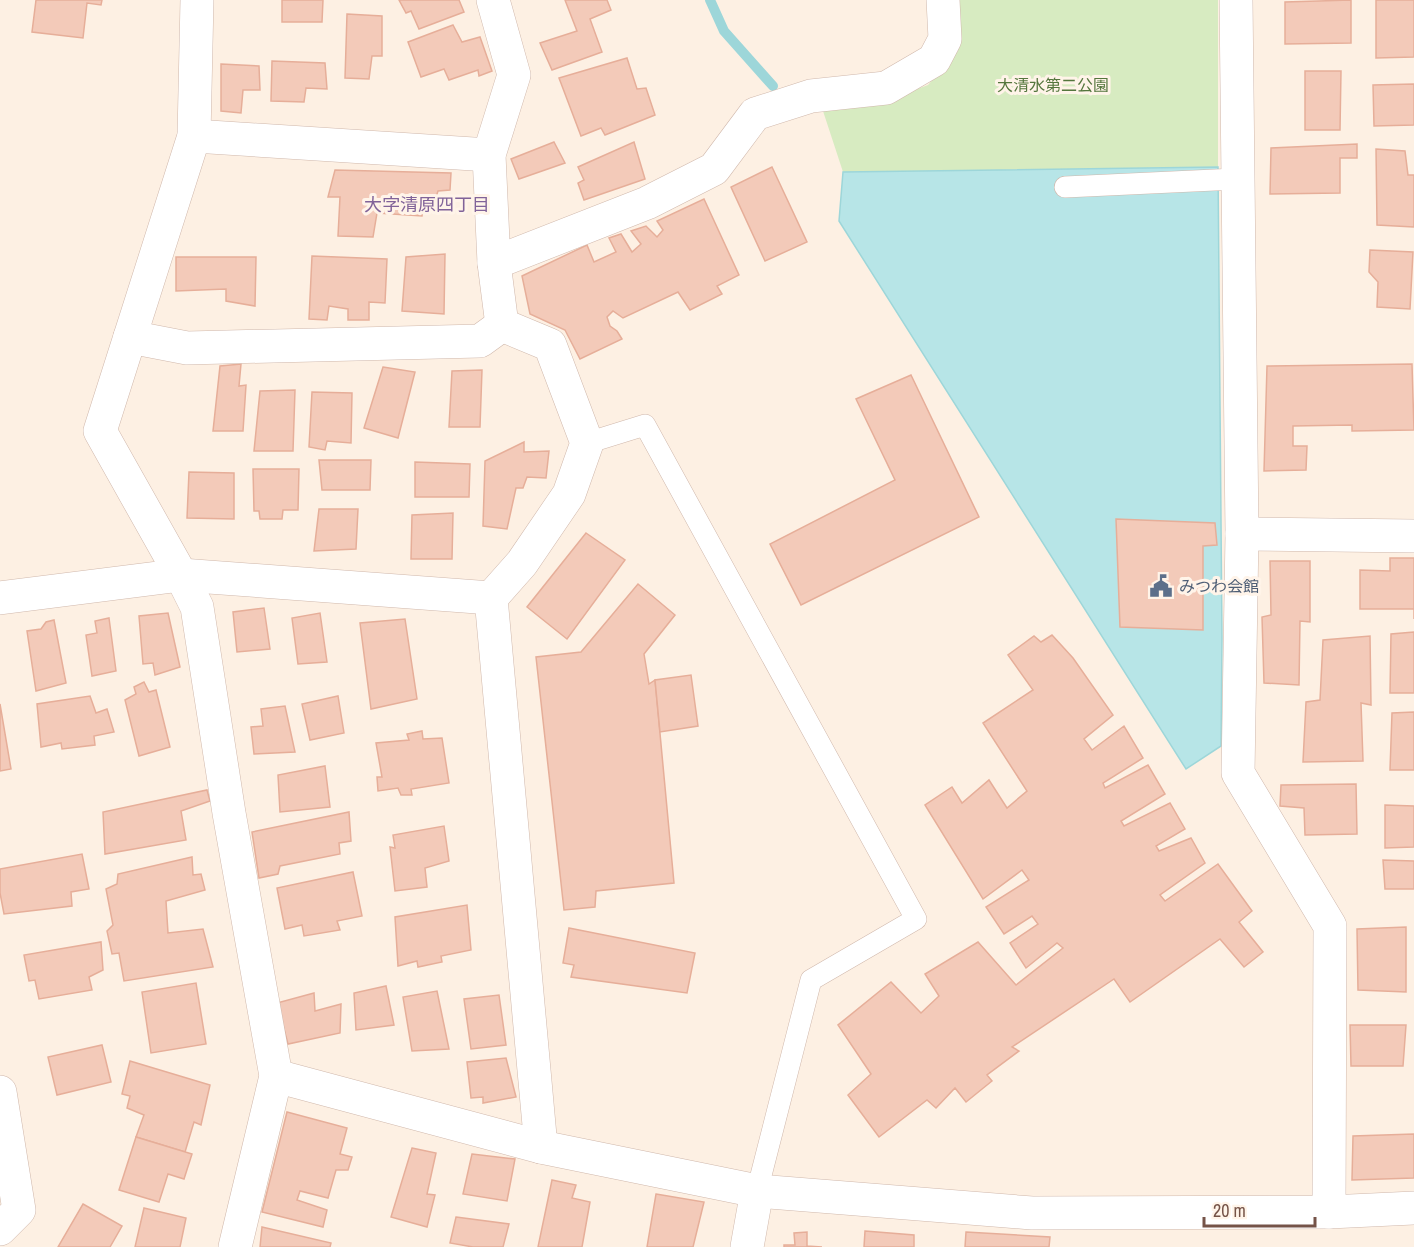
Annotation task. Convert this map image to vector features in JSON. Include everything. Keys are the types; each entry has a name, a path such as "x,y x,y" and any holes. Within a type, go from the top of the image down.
{"street":[{"path":"197,0 194,136 100,431 197,607 228,813 276,1076 236,1247"},
{"path":"493,0 514,75 489,155 494,263 502,325"},
{"path":"494,263 647,203 714,169 755,114 811,96 886,88 895,83 934,60 945,39 943,0"},
{"path":"1236,0 1236,179 1242,534 1238,773 1330,926 1329,1212"},
{"path":"194,136 489,155"},
{"path":"130,337 187,348 480,341 502,325"},
{"path":"502,325 550,345 587,443 569,494 522,563 491,598 541,1148"},
{"path":"1242,534 1414,536"},
{"path":"0,598 181,575 491,598"},
{"path":"276,1076 541,1148 758,1191 1032,1213 1329,1212 1414,1208"},
{"path":"0,1092 19,1210 0,1229"},
{"path":"747,1247 758,1191"}],"lane":[{"path":"1065,187 1236,179"},
{"path":"587,443 645,425 916,919 811,980 758,1191"}],"green space":[{"name":"大清水第二公園","path":"957,0 1218,0 1218,167 843,172 823,111 882,102 928,85 958,51"}],"water":[{"path":"1218,167 1221,746 1186,769 839,221 843,172"}],"building":[{"path":"36,0 102,0 101,5 87,3 83,38 32,32"},
{"path":"282,0 323,0 322,22 282,22"},
{"path":"399,0 459,0 464,12 419,29 411,11 406,13"},
{"path":"565,0 607,0 611,10 590,19 602,52 552,70 540,43 577,31"},
{"path":"1351,0 1351,43 1285,44 1285,2"},
{"path":"1376,0 1414,0 1414,57 1376,58"},
{"path":"347,14 382,16 382,56 372,56 369,79 345,78"},
{"path":"453,25 462,42 480,37 492,71 479,76 478,70 449,80 444,69 421,77 408,42"},
{"path":"627,58 637,89 646,88 655,115 605,135 601,128 581,136 559,78"},
{"path":"272,61 325,63 327,89 306,88 304,102 271,101"},
{"path":"221,64 259,66 260,90 243,90 241,113 221,111"},
{"path":"1305,71 1341,71 1340,130 1305,130"},
{"path":"1414,84 1414,125 1374,126 1373,85"},
{"path":"554,142 565,163 519,179 511,159"},
{"path":"634,142 645,179 584,200 578,183 584,180 578,167"},
{"path":"1357,144 1357,158 1340,158 1340,193 1270,194 1271,148"},
{"path":"1376,149 1405,151 1408,175 1414,175 1414,227 1377,225"},
{"path":"772,167 807,242 765,261 731,187"},
{"path":"335,170 451,173 450,190 438,191 436,197 425,197 422,216 377,213 373,237 338,236 340,197 328,197"},
{"path":"704,199 739,275 717,286 722,294 690,310 678,292 623,318 613,311 607,317 610,326 622,339 580,359 565,330 530,314 522,276 587,245 594,262 616,252 609,238 621,234 632,252 641,244 631,231 646,226 657,237 663,230 657,221"},
{"path":"1370,250 1413,252 1410,309 1377,307 1378,282 1369,272"},
{"path":"445,254 444,314 402,311 406,257"},
{"path":"312,256 387,259 385,303 369,302 369,320 348,320 348,309 329,306 327,320 309,319"},
{"path":"176,257 256,257 255,306 226,301 226,289 176,291"},
{"path":"241,364 239,386 246,385 243,431 213,431 220,366"},
{"path":"1412,364 1414,430 1352,431 1352,425 1293,426 1293,446 1307,446 1306,470 1264,471 1267,366"},
{"path":"383,367 415,372 398,438 364,428"},
{"path":"482,370 480,427 449,427 452,371"},
{"path":"911,375 979,517 801,605 770,544 895,480 856,399"},
{"path":"295,390 293,451 254,451 260,391"},
{"path":"312,392 352,393 351,443 327,441 325,450 309,447"},
{"path":"524,442 524,452 549,451 546,478 527,477 523,488 516,488 507,529 483,526 485,461"},
{"path":"319,460 371,460 370,490 322,490"},
{"path":"415,462 470,464 469,497 415,497"},
{"path":"253,469 299,469 298,510 283,510 282,519 260,519 259,511 254,511"},
{"path":"189,472 234,473 234,519 187,518"},
{"path":"319,509 358,509 356,549 314,551"},
{"path":"453,513 452,559 411,559 412,515"},
{"name":"みつわ会館","path":"1116,519 1215,523 1217,545 1203,546 1203,630 1120,627"},
{"path":"586,533 625,560 567,639 527,607"},
{"path":"1390,558 1414,558 1414,609 1360,609 1360,570 1390,571"},
{"path":"1270,561 1310,561 1310,622 1300,621 1299,685 1264,683 1262,617 1271,615"},
{"path":"638,584 675,615 644,654 649,684 655,680 674,883 596,891 595,907 564,910 536,657 581,652"},
{"path":"264,608 270,649 237,652 233,612"},
{"path":"168,613 180,667 155,675 153,663 143,664 139,616"},
{"path":"320,613 327,662 298,664 292,618"},
{"path":"109,618 116,671 92,676 86,635 97,633 95,621"},
{"path":"405,619 417,699 371,709 360,623"},
{"path":"54,620 66,683 36,691 27,631 41,629 46,622"},
{"path":"1414,632 1414,693 1390,693 1391,634"},
{"path":"1052,635 1073,658 1113,715 1084,739 1092,750 1124,726 1143,758 1103,783 1105,788 1148,765 1165,794 1121,821 1124,826 1170,803 1185,829 1156,846 1159,851 1191,838 1205,863 1160,895 1165,901 1218,864 1252,911 1239,922 1263,952 1244,967 1220,939 1130,1002 1114,979 1012,1047 1019,1051 987,1075 992,1081 966,1102 955,1088 936,1108 927,1100 879,1137 848,1095 871,1074 838,1025 891,982 921,1013 939,996 925,974 978,942 1016,985 1063,948 1057,943 1026,968 1010,943 1038,924 1032,916 1004,934 986,907 1029,880 1022,870 983,899 925,805 952,787 962,803 989,780 1007,808 1027,791 983,723 1033,690 1008,655 1034,636 1041,642"},
{"path":"1370,636 1371,705 1361,703 1363,761 1303,762 1306,702 1320,700 1323,640"},
{"path":"691,675 698,726 660,732 655,680"},
{"path":"144,682 149,692 156,690 170,747 139,756 125,700 136,694 134,687"},
{"path":"90,696 96,713 107,709 114,732 94,736 95,745 62,749 61,743 41,747 37,704"},
{"path":"338,696 344,733 310,740 302,704"},
{"path":"0,704 11,769 0,771"},
{"path":"285,706 295,752 254,754 251,727 263,726 261,709"},
{"path":"1414,712 1414,770 1390,770 1392,713"},
{"path":"422,731 423,739 442,738 449,783 411,789 412,795 401,795 398,788 378,791 377,777 382,777 376,743 409,740 407,734"},
{"path":"325,766 330,807 280,812 278,775"},
{"path":"1356,784 1357,834 1305,835 1304,808 1280,806 1281,785"},
{"path":"207,790 210,801 181,811 186,840 105,854 103,812"},
{"path":"1385,805 1414,806 1414,847 1385,848"},
{"path":"349,812 351,841 339,843 340,854 280,866 278,874 259,878 252,832"},
{"path":"444,826 449,861 425,868 427,887 395,891 390,847 395,848 393,835"},
{"path":"82,854 89,889 71,892 72,906 4,914 0,893 0,869"},
{"path":"192,857 193,875 201,874 205,890 166,901 168,933 203,929 213,967 124,981 119,953 112,954 107,931 113,925 106,889 117,884 118,874"},
{"path":"1383,860 1414,861 1414,889 1385,889"},
{"path":"353,872 362,916 337,921 340,930 304,936 302,925 285,929 277,888"},
{"path":"467,905 471,950 441,956 442,962 418,967 417,961 398,966 395,917"},
{"path":"1406,927 1406,992 1358,990 1357,929"},
{"path":"569,928 695,953 687,993 571,977 574,965 563,963"},
{"path":"101,942 103,970 89,977 92,990 39,999 35,980 29,981 24,955"},
{"path":"196,983 206,1044 151,1053 142,992"},
{"path":"386,986 394,1025 356,1030 354,993"},
{"path":"437,991 449,1049 412,1051 403,997"},
{"path":"314,993 315,1011 341,1004 340,1033 288,1044 277,1003"},
{"path":"499,995 506,1045 471,1049 464,999"},
{"path":"1350,1025 1406,1025 1403,1066 1351,1066"},
{"path":"102,1045 111,1082 57,1095 48,1057"},
{"path":"506,1058 516,1097 483,1103 483,1097 471,1098 467,1062"},
{"path":"130,1061 210,1085 201,1125 194,1122 185,1152 136,1137 144,1115 127,1108 130,1096 122,1094"},
{"path":"287,1112 347,1128 340,1154 352,1157 348,1170 336,1170 328,1198 300,1191 297,1200 327,1210 323,1227 262,1212"},
{"path":"1414,1134 1414,1178 1352,1180 1353,1136"},
{"path":"136,1137 192,1154 184,1179 168,1174 159,1202 119,1190"},
{"path":"412,1148 436,1153 427,1194 435,1195 427,1227 391,1217"},
{"path":"472,1154 515,1159 507,1201 463,1194"},
{"path":"552,1180 576,1185 572,1198 590,1202 582,1247 538,1247"},
{"path":"656,1194 704,1202 693,1247 647,1247"},
{"path":"83,1204 122,1226 110,1247 58,1247"},
{"path":"144,1208 186,1218 180,1247 135,1247"},
{"path":"456,1217 509,1224 503,1247 473,1247 450,1243"},
{"path":"262,1227 331,1243 330,1247 260,1247"},
{"path":"865,1231 914,1235 914,1247 864,1247"},
{"path":"807,1232 807,1246 822,1247 784,1247 784,1245 795,1245 794,1233"},
{"path":"966,1232 1050,1237 1049,1247 965,1247"}],"waterway":[{"path":"710,0 724,31 773,86"}],"place":[{"name":"みつわ会館","path":"1161,586"}],"district":[{"name":"大字清原四丁目","path":"427,205"}]}
